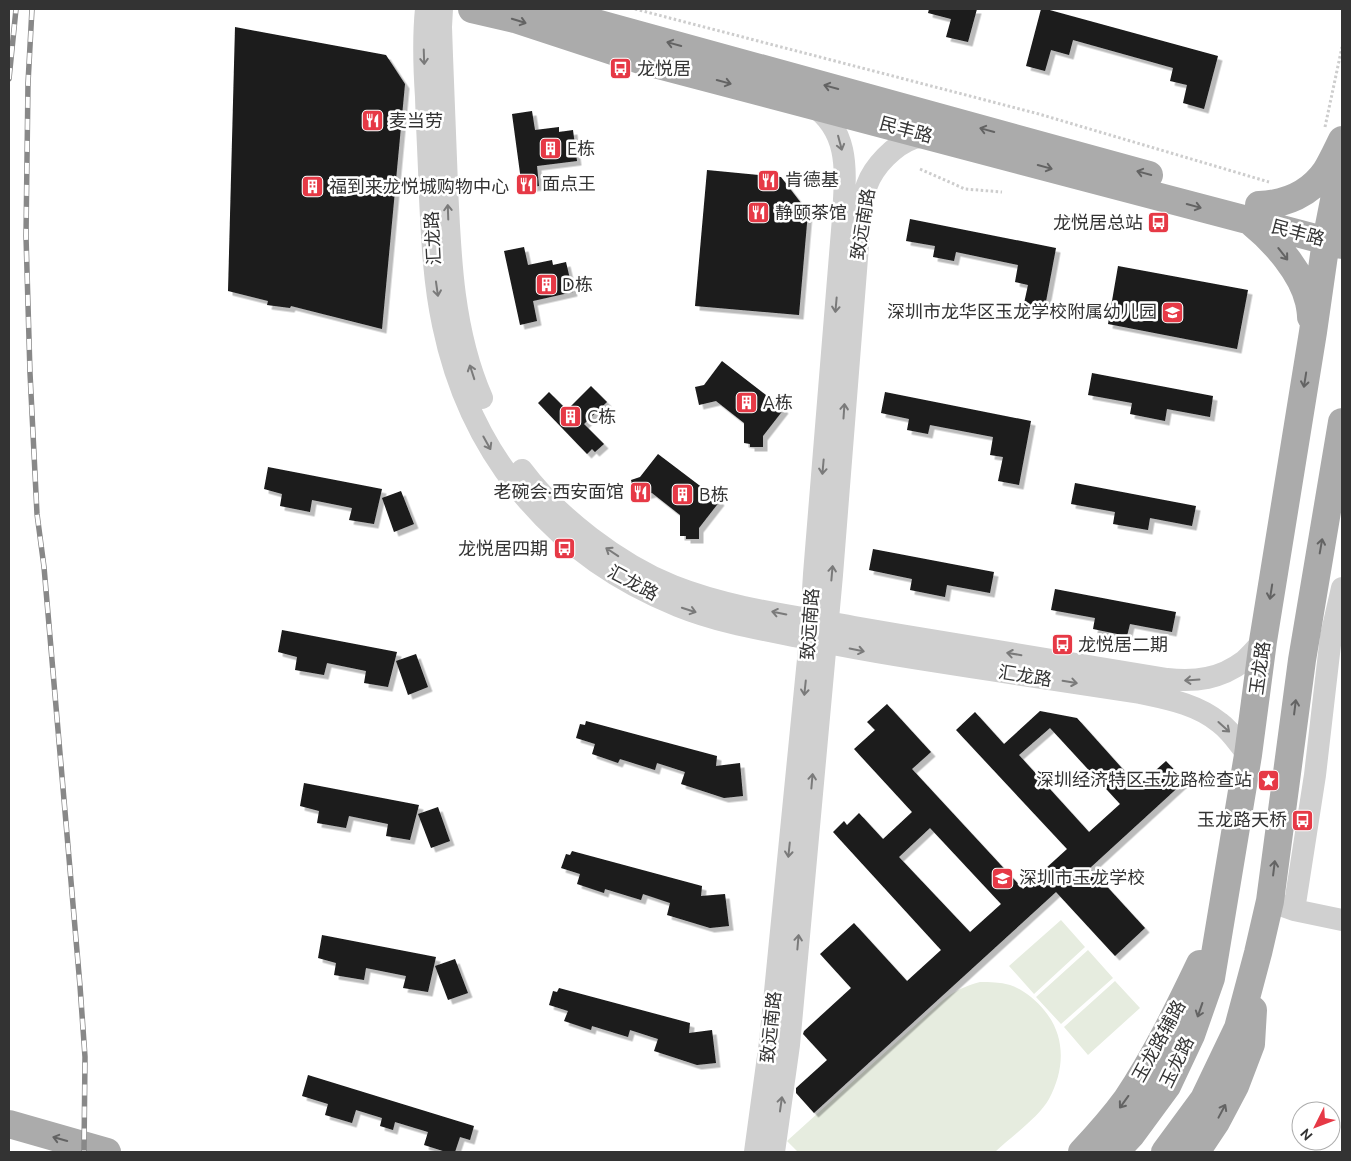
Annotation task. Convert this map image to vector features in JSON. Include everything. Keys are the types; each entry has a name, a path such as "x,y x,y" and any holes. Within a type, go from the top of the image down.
{"main road":[{"name":"民丰路","path":"472,9 515,19 643,61 929,136 1261,203"},
{"name":"民丰路","path":"546,9 1261,203 1335,234"},
{"path":"1313,332 1309,301 1294,269 1277,246 1263,232 1261,203 1273,204 1284,202 1308,189 1326,172 1333,136"},
{"name":"玉龙路","path":"1115,1152 1131,1135 1167,1086 1191,1035 1211,978 1248,755 1263,642 1313,332 1335,234 1342,160"},
{"path":"1165,1152 1204,1099 1238,1028 1258,953 1282,905 1302,660 1342,422"},
{"name":"玉龙路辅路","path":"1082,1152 1103,1130 1126,1100 1152,1059 1221,920"},
{"path":"1196,1152 1216,1122 1235,1086 1251,1044 1258,953"},
{"path":"9,1124 107,1152"}],"street":[{"name":"汇龙路","path":"426,9 424,52 433,258 437,293 452,362 463,394 494,456 534,508 556,531 580,551 629,583 680,607 736,624 818,631 1188,681 1205,679 1230,670 1263,642"},
{"name":"汇龙路","path":"442,9 441,27 449,236 457,311 466,352 492,421 508,449 524,472 569,519 618,556 672,586 818,631 864,651 1140,693 1171,700 1191,706 1220,723 1232,734 1248,755"},
{"name":"致远南路","path":"774,1152 789,1045 818,631 814,574 845,186 842,146 837,133 831,122 812,106"},
{"name":"致远南路","path":"755,1152 770,1042 818,631 862,201 867,184 877,167 888,155 914,138 929,136"},
{"path":"1342,588 1331,636 1314,775 1282,905 1342,920"}],"path":[{"path":"635,9 1039,114 1261,203"},
{"path":"1333,136 1342,47"},
{"path":"920,169 965,189 1002,192"}],"shaded area":[{"path":"1061,920 1085,947 1034,994 1009,966"},
{"path":"1088,950 1113,978 1061,1024 1036,997"},
{"path":"1115,981 1140,1008 1088,1055 1064,1027"},
{"path":"980,982 1010,985 1025,992 1033,999 1051,1020 1056,1031 1061,1053 1058,1076 1045,1106 1032,1120 995,1152 798,1152 787,1141 942,1001 960,989"}],"building":[{"path":"929,9 977,9 968,42 946,37 951,19 928,13"},
{"path":"1041,9 1218,56 1204,109 1183,103 1187,85 1170,81 1173,68 1073,40 1069,55 1051,50 1045,71 1026,66"},
{"name":"福到来龙悦城购物中心","path":"235,27 386,55 405,84 382,329 291,306 290,308 267,305 268,301 228,291"},
{"name":"E栋","path":"532,111 535,130 559,127 559,132 573,130 577,161 537,166 539,186 522,188 512,114"},
{"path":"707,170 781,177 808,212 799,315 695,306"},
{"path":"910,219 1056,248 1044,312 1023,308 1028,285 1015,282 1018,265 956,252 954,261 933,257 935,246 906,241"},
{"name":"D栋","path":"524,247 528,265 552,260 553,265 566,262 573,292 533,301 537,321 520,325 504,251"},
{"path":"1118,266 1248,290 1237,349 1108,324"},
{"name":"A栋","path":"722,361 784,409 763,436 763,447 750,447 750,444 744,443 744,423 716,401 699,405 695,387 704,385"},
{"path":"1092,373 1213,396 1210,417 1167,409 1165,421 1130,414 1132,403 1088,395"},
{"name":"C栋","path":"591,386 607,402 584,424 604,444 595,452 592,449 587,454 538,403 549,392 567,410"},
{"path":"885,392 1031,421 1019,485 998,481 1003,457 990,455 993,437 930,425 928,434 907,430 909,419 881,413"},
{"name":"B栋","path":"658,454 720,501 699,528 699,539 686,539 686,536 680,536 680,515 652,493 635,497 631,480 640,477"},
{"path":"268,467 382,489 374,524 349,520 352,508 312,500 310,512 280,506 282,494 264,489"},
{"path":"1075,483 1196,506 1192,526 1150,518 1148,530 1113,524 1115,512 1071,504"},
{"path":"401,491 414,524 394,532 382,498"},
{"path":"873,549 994,572 990,593 947,585 945,597 910,590 912,579 869,570"},
{"path":"1055,589 1176,612 1172,632 1130,624 1127,636 1093,629 1095,618 1051,610"},
{"path":"282,630 397,652 388,687 364,683 366,671 327,663 324,675 295,670 297,657 278,652"},
{"path":"416,654 428,687 408,695 396,661"},
{"path":"887,704 931,752 912,769 1023,889 1067,849 956,730 975,712 1004,744 1040,711 1077,718 1138,786 1166,761 1185,781 1090,868 1145,928 1115,956 1056,892 814,1113 796,1093 796,1088 827,1060 803,1034 851,988 820,954 854,923 907,981 941,950 833,832 844,821 847,825 859,813 883,839 912,812 854,749 875,730 867,722","holes":["1050,728 1120,804 1089,832 1019,755","930,828 1001,904 970,932 899,857"]},
{"path":"586,721 717,756 716,766 740,763 743,796 724,798 681,784 685,772 657,763 655,770 620,759 618,763 592,754 595,744 576,738 580,724 585,725"},
{"path":"304,783 419,805 410,840 386,836 388,824 349,816 346,828 317,823 319,811 300,806"},
{"path":"438,807 450,841 431,848 418,814"},
{"path":"572,851 702,886 701,896 725,894 729,926 710,928 667,915 670,903 643,894 641,900 605,889 604,893 577,884 580,874 561,868 566,854 570,855"},
{"path":"322,935 436,957 428,992 403,988 406,976 366,968 364,980 334,975 336,963 318,958"},
{"path":"455,959 468,993 448,1000 435,966"},
{"path":"559,988 690,1023 689,1033 712,1030 716,1063 697,1065 654,1051 658,1039 630,1030 628,1037 592,1026 591,1030 564,1021 568,1011 549,1005 553,991 557,992"},
{"path":"308,1075 474,1126 470,1140 460,1137 455,1152 446,1152 424,1145 428,1132 395,1122 393,1130 380,1126 382,1118 356,1110 352,1123 325,1115 328,1104 302,1096"}],"railway":[{"path":"9,79 16,9"},
{"path":"32,9 28,83 26,236 30,373 37,514 44,567 85,1057 84,1152"}],"place":[{"name":"龙悦居","path":"621,69"},
{"name":"麦当劳","path":"373,121"},
{"name":"E栋","path":"551,149"},
{"name":"肯德基","path":"769,180"},
{"name":"面点王","path":"526,184"},
{"name":"福到来龙悦城购物中心","path":"313,187"},
{"name":"静颐茶馆","path":"759,213"},
{"name":"龙悦居总站","path":"1159,223"},
{"name":"D栋","path":"546,285"},
{"name":"深圳市龙华区玉龙学校附属幼儿园","path":"1173,312"},
{"name":"A栋","path":"747,403"},
{"name":"C栋","path":"571,417"},
{"name":"老碗会·西安面馆","path":"640,492"},
{"name":"B栋","path":"683,495"},
{"name":"龙悦居四期","path":"564,549"},
{"name":"龙悦居二期","path":"1062,645"},
{"name":"深圳经济特区玉龙路检查站","path":"1268,780"},
{"name":"玉龙路天桥","path":"1303,820"},
{"name":"深圳市玉龙学校","path":"1003,878"}]}
